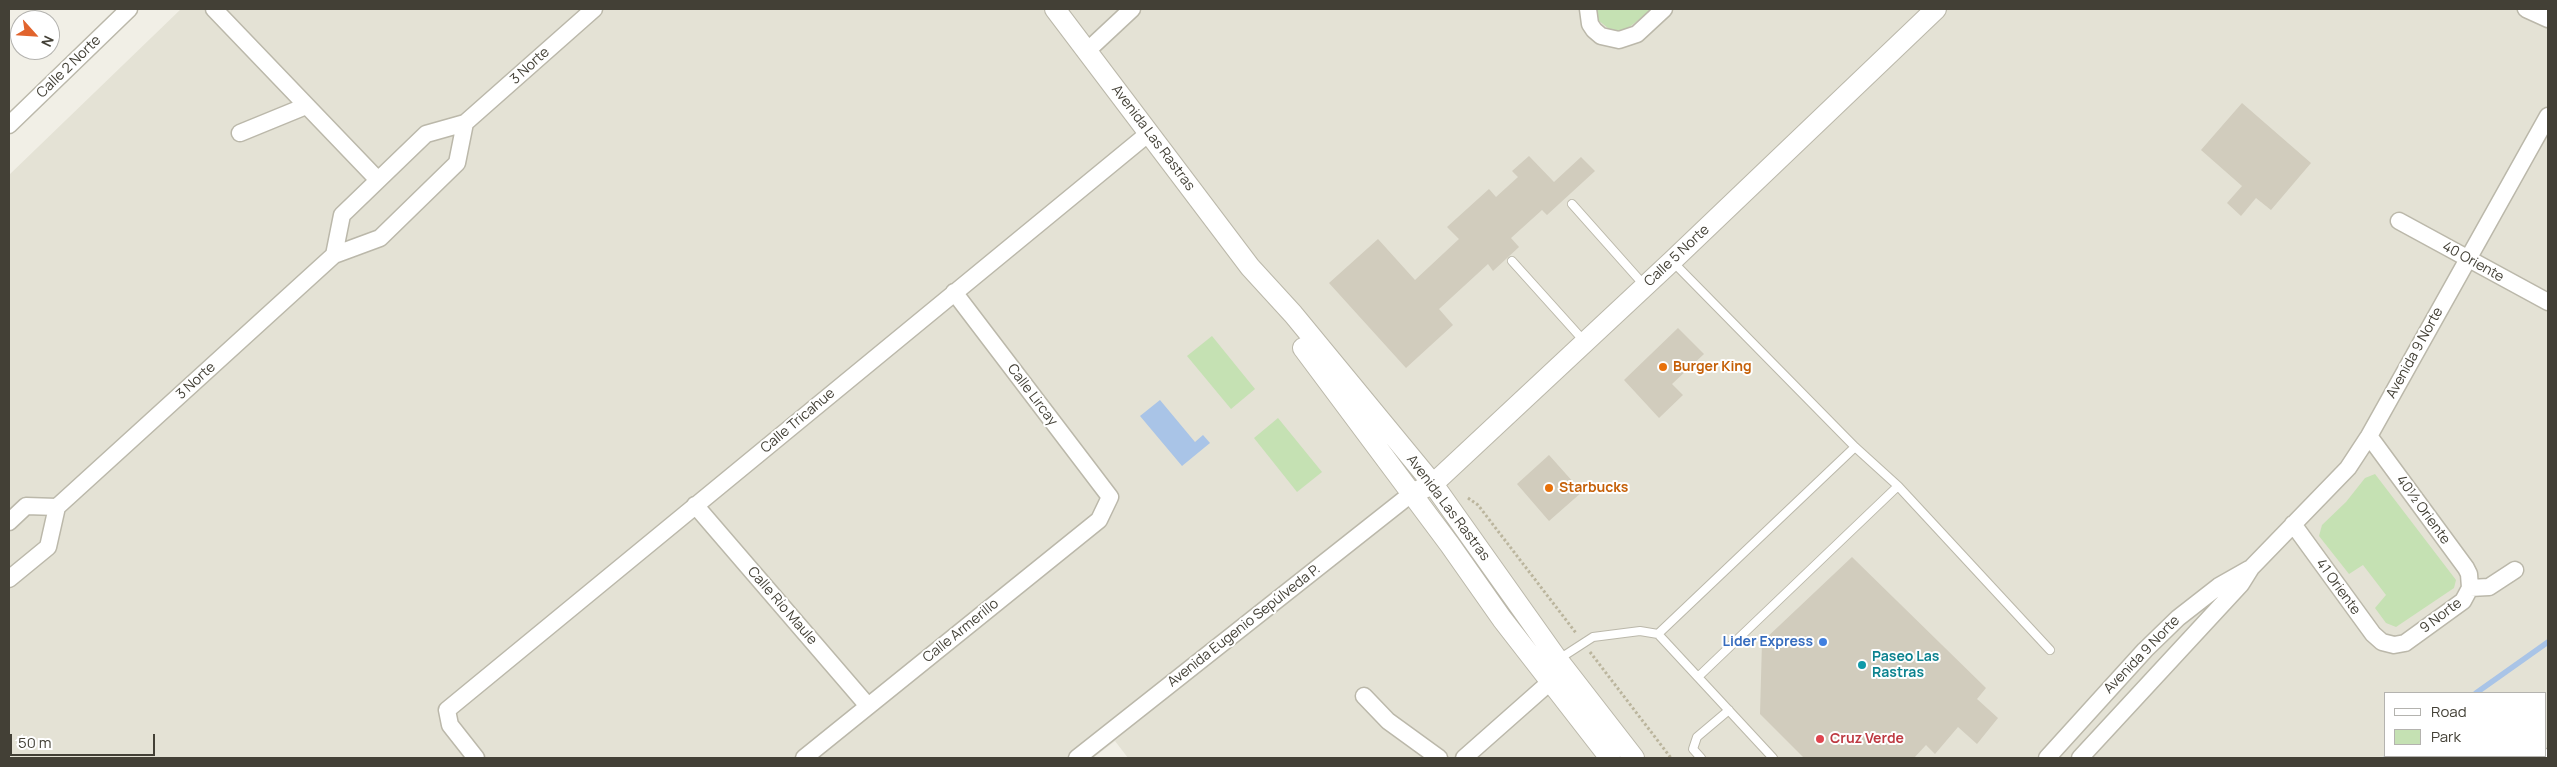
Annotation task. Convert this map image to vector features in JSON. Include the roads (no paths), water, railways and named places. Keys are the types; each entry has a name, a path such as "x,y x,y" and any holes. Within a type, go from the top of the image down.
{"street":[{"name":"Calle 2 Norte","path":"9,125 129,9"},
{"path":"214,9 378,180"},
{"name":"3 Norte","path":"334,255 342,215 426,134 465,123 594,9"},
{"name":"Avenida Las Rastras","path":"1055,9 1250,267 1284,321 1550,682 1610,758"},
{"path":"1087,51 1132,9"},
{"path":"1588,9 1590,24 1594,30 1601,36 1619,40 1637,34 1664,9"},
{"name":"Calle 5 Norte","path":"1411,494 1433,484 1584,341 1672,261 1936,9"},
{"path":"2526,9 2548,19"},
{"path":"240,133 306,106"},
{"name":"Avenida 9 Norte","path":"2080,758 2241,584 2251,568 2338,480 2369,436 2548,116"},
{"name":"3 Norte","path":"58,507 334,255 380,238 457,163 465,123"},
{"name":"Calle Tricahue","path":"476,758 450,725 447,710 1149,133"},
{"name":"40 Oriente","path":"2398,221 2548,302"},
{"name":"Avenida Las Rastras","path":"1250,267 1293,314 1433,484 1558,660 1634,758"},
{"name":"Calle Lircay","path":"954,292 1110,497"},
{"name":"40½ Oriente","path":"2369,436 2466,568 2469,574 2470,588"},
{"name":"Avenida Eugenio Sepúlveda P.","path":"1076,758 1411,494"},
{"name":"Calle Armerillo","path":"804,758 1099,520 1110,497"},
{"path":"9,522 26,506 58,507 48,547 9,580"},
{"name":"Calle Río Maule","path":"696,506 868,706"},
{"name":"41 Oriente","path":"2293,524 2373,634 2388,645"},
{"name":"Avenida 9 Norte","path":"2047,758 2105,693 2191,607 2219,586 2251,568"},
{"name":"9 Norte","path":"2388,645 2405,643 2463,601 2470,588 2489,587 2515,570"},
{"path":"1464,758 1550,682"},
{"path":"2105,693 2124,709"},
{"path":"1364,696 1388,720 1439,758"}],"lane":[{"path":"1572,204 1645,286"},
{"path":"1512,261 1584,341"},
{"path":"1672,261 1854,447 1898,486 2050,650"},
{"path":"1658,634 1854,447"},
{"path":"1698,677 1898,486"},
{"path":"1558,660 1592,637 1640,631 1658,634 1773,758"},
{"path":"1701,758 1693,749 1698,737 1728,710"}],"water":[{"path":"1160,400 1195,442 1203,435 1210,443 1182,466 1140,416"}],"waterway":[{"path":"2477,692 2548,642"}],"place":[{"name":"Burger King","path":"1663,367"},
{"name":"Starbucks","path":"1549,488"},
{"name":"Lider Express","path":"1823,642"},
{"name":"Paseo Las Rastras","path":"1862,665"},
{"name":"Cruz Verde","path":"1820,739"}]}
